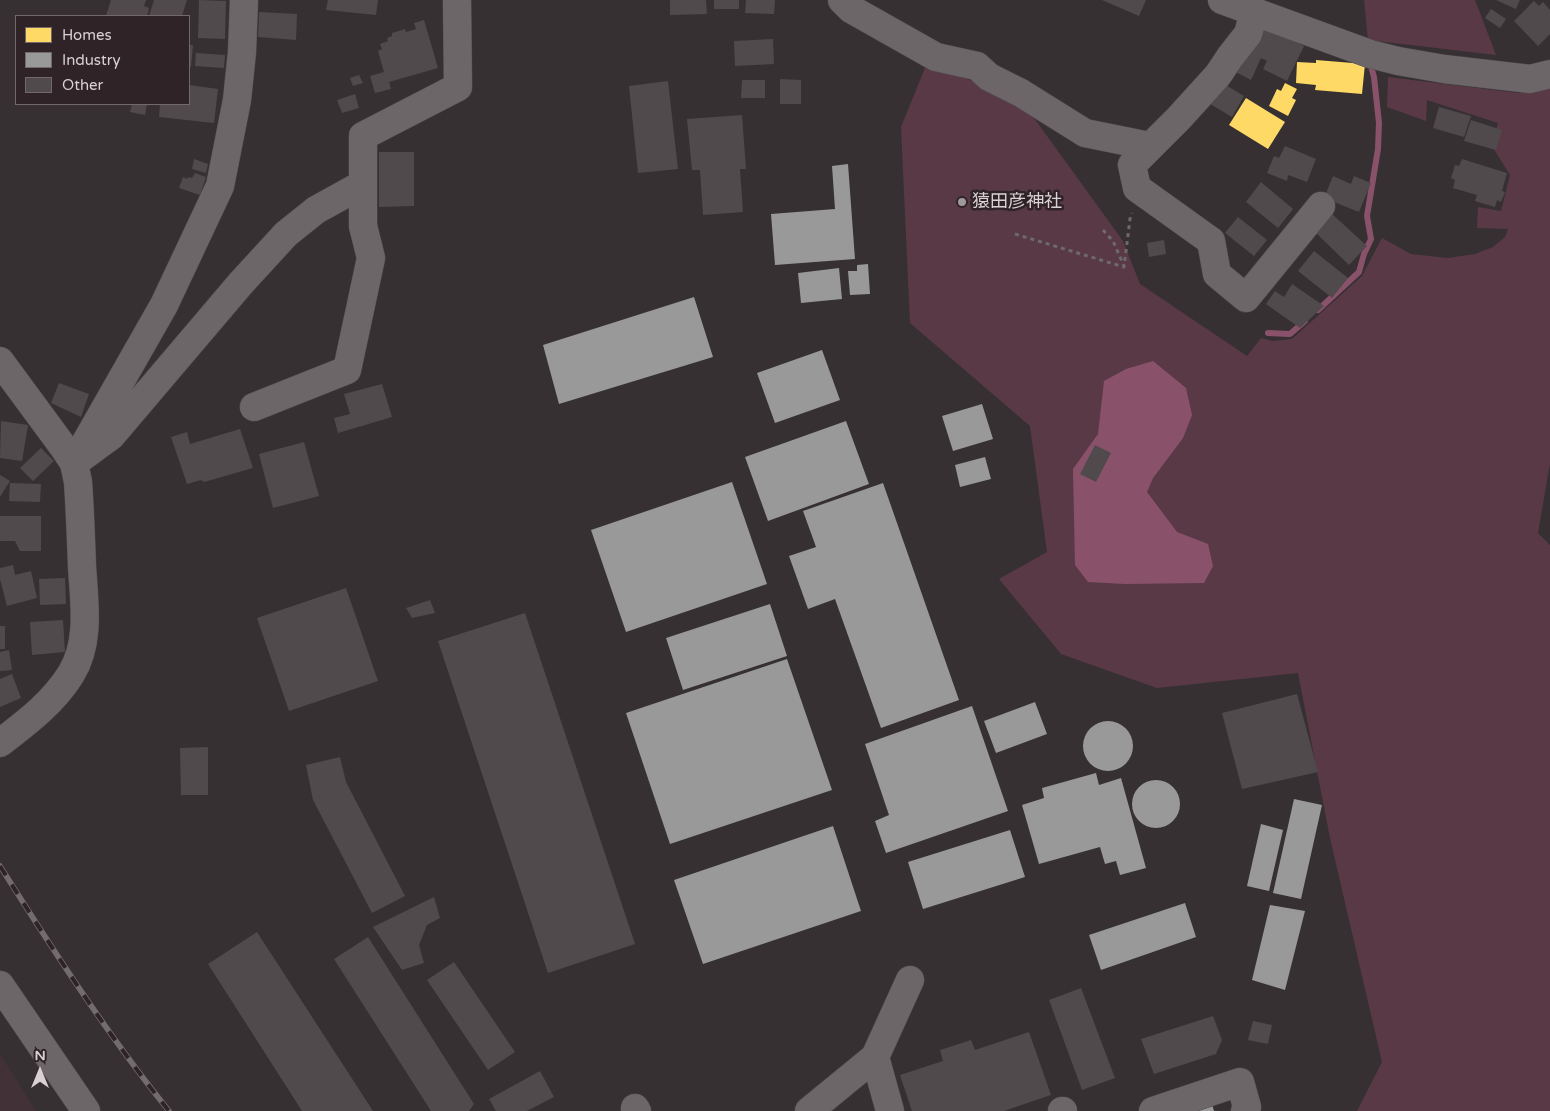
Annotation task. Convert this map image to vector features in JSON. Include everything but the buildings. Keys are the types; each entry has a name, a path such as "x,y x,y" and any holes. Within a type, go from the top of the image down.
{"street":[{"path":"74,463 164,305 220,186 237,100 242,52 244,0"},
{"path":"254,407 346,370 370,258 363,226 363,136 458,87 457,0"},
{"path":"842,0 851,9 936,57 977,66 989,77 1021,93 1085,133 1150,146"},
{"path":"1224,0 1370,54 1398,61 1444,70 1530,79 1550,74"},
{"path":"1254,12 1248,34 1230,56 1218,75 1179,118 1132,165 1137,188 1212,241 1217,274 1246,298 1321,206"},
{"path":"74,463 111,436 241,283 286,234 316,210 363,184"},
{"path":"0,361 74,463 78,482 84,608 83,641 72,673 63,686 33,718 0,743"},
{"path":"809,1111 875,1057 910,980"},
{"path":"0,985 86,1111"},
{"path":"875,1057 890,1111"},
{"path":"1153,1111 1240,1082 1246,1107 1245,1111"}],"path":[{"path":"1124,267 1130,219 1140,190"},
{"path":"1103,230 1113,241 1124,267"},
{"path":"1015,234 1124,267"}],"shaded area":[{"path":"1364,0 1475,0 1496,55 1368,40"},
{"path":"927,63 1021,100 1123,241 1140,284 1247,356 1261,338 1273,341 1292,339 1362,276 1382,238 1411,254 1448,258 1475,254 1493,247 1505,237 1508,229 1477,228 1478,207 1501,211 1510,175 1492,146 1498,123 1427,100 1426,121 1387,107 1388,77 1518,93 1550,88 1550,463 1538,533 1550,545 1550,1111 1357,1111 1382,1062 1330,838 1298,673 1157,688 1061,654 999,579 1047,552 1030,426 910,323 901,127"},
{"path":"1153,361 1186,388 1192,415 1183,438 1153,478 1147,492 1177,532 1208,544 1213,566 1204,583 1125,584 1088,582 1075,565 1073,469 1098,434 1104,381 1126,369"},
{"path":"0,1054 36,1111 0,1111"}],"waterway":[{"path":"1318,310 1359,272 1371,239 1367,216 1378,149 1379,123 1374,77 1370,63 1372,63"},
{"path":"1268,333 1290,334 1305,321"}],"railway":[{"path":"0,866 102,1022 169,1111"}],"place":[{"name":"猿田彦神社","path":"962,202"}]}
